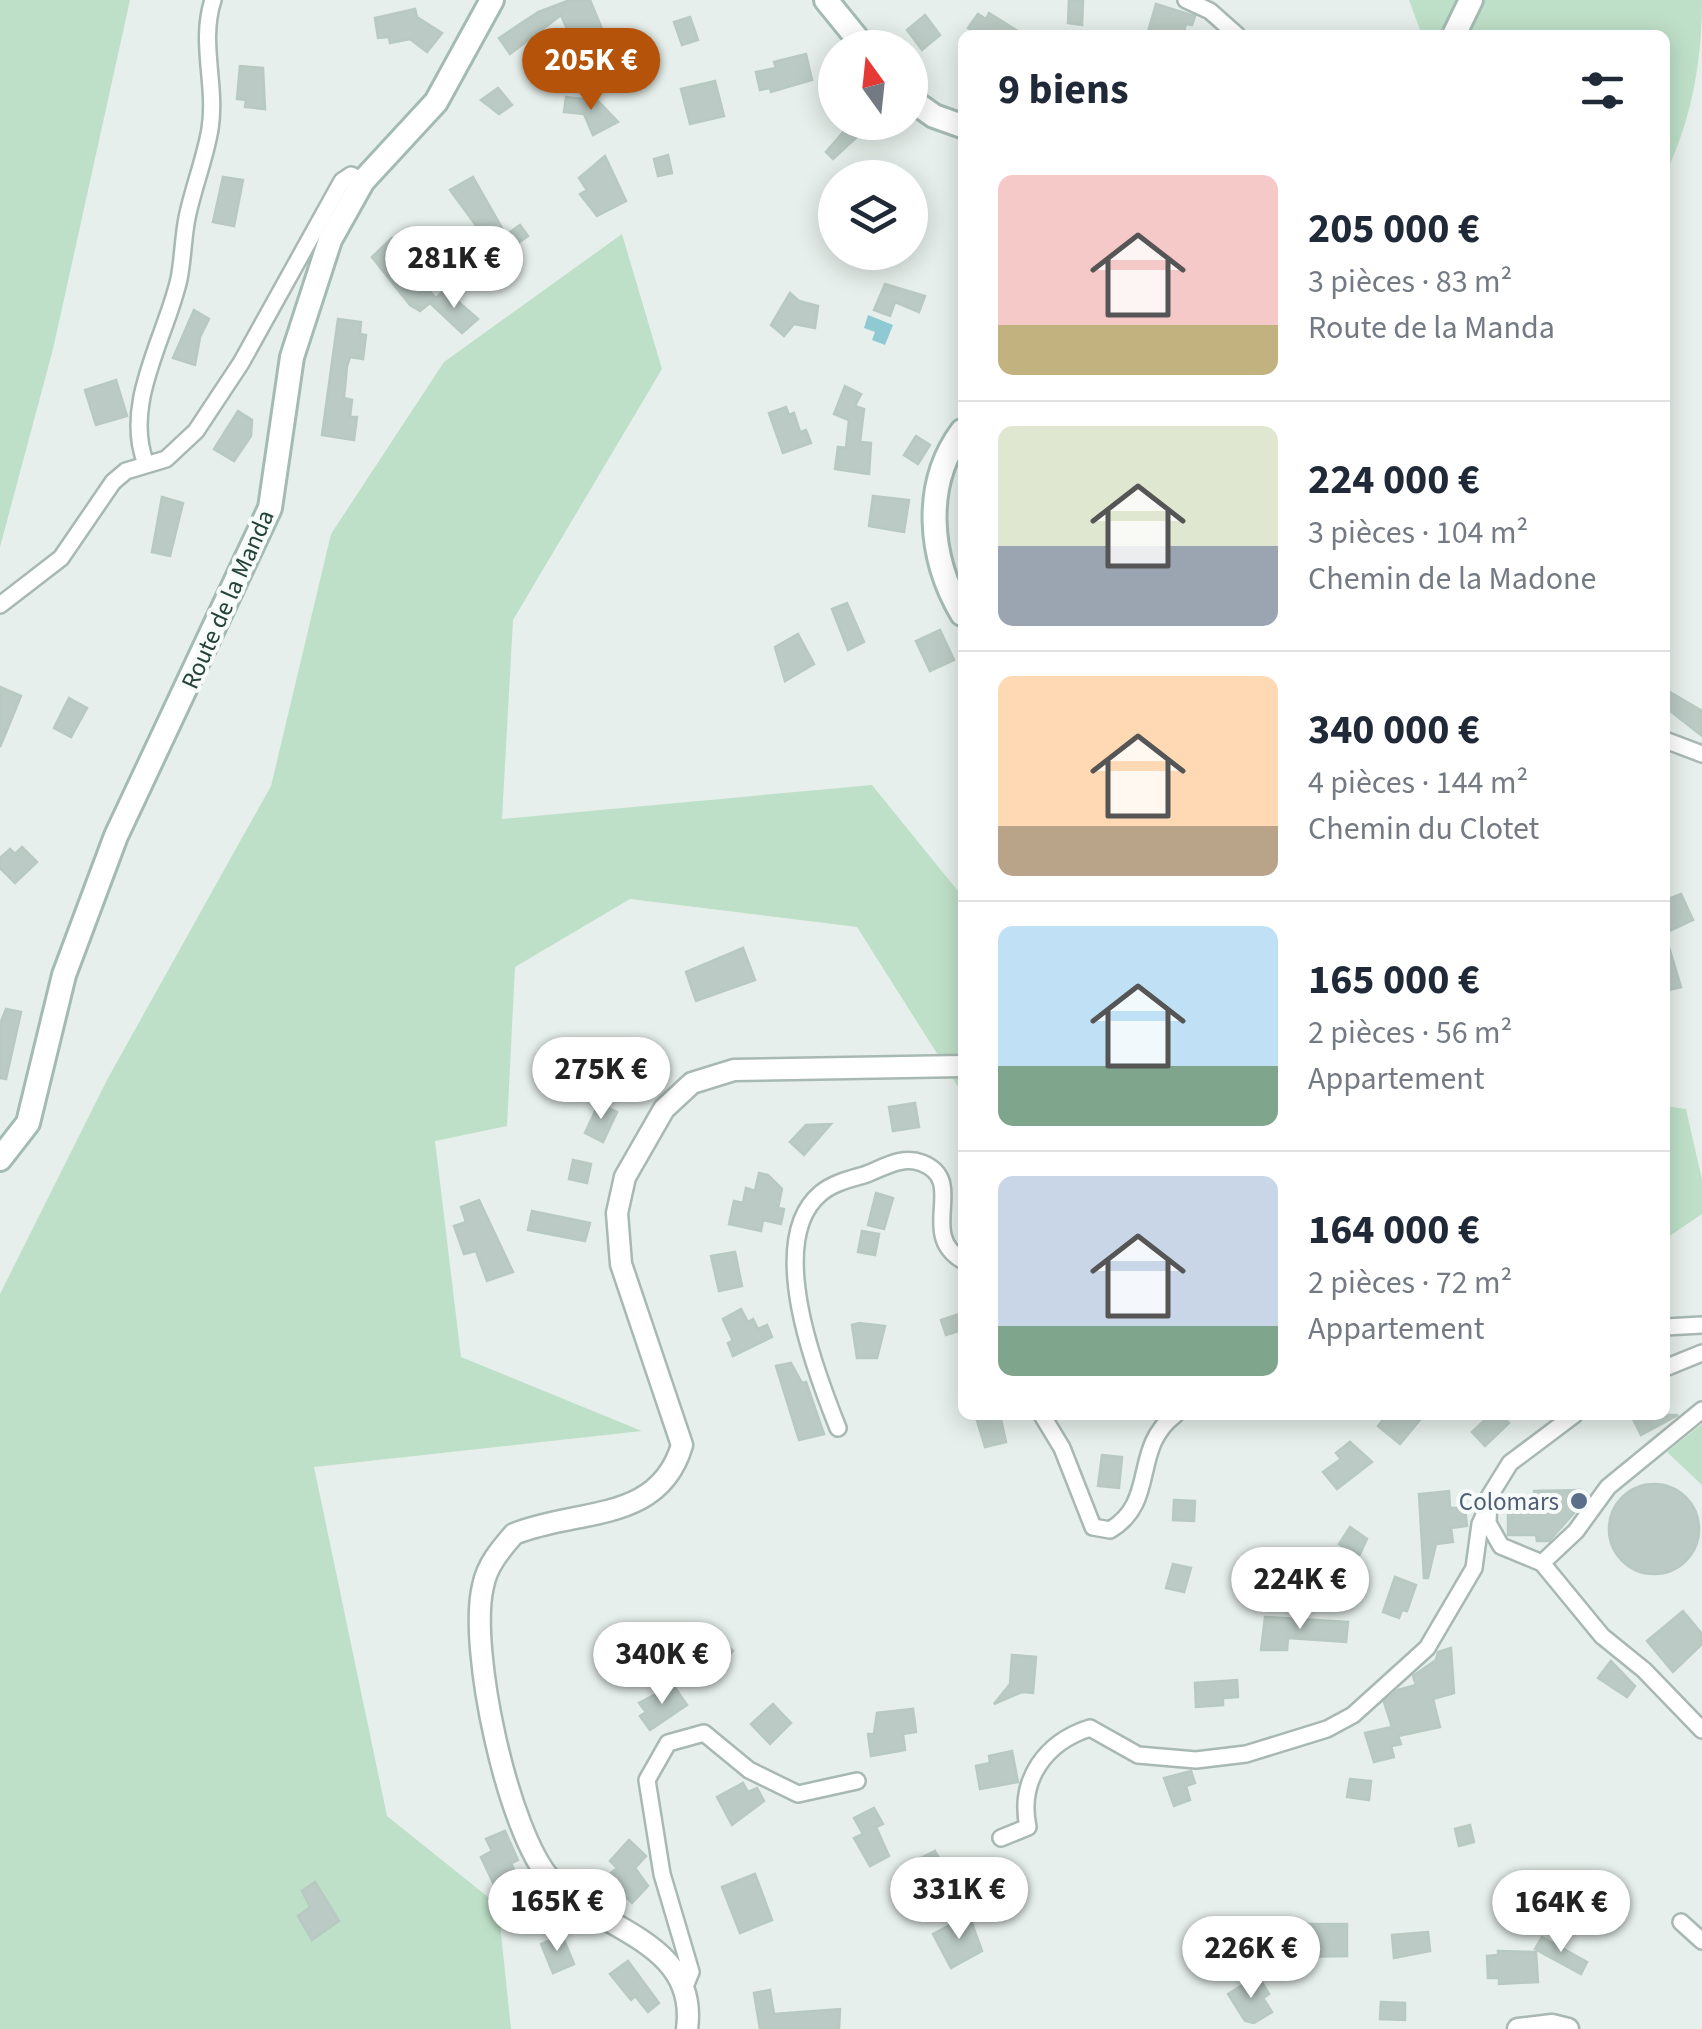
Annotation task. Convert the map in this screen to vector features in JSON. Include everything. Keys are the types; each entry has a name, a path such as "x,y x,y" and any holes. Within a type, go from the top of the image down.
{"main road":[{"name":"Route de la Manda","path":"0,1159 28,1123 64,975 116,836 270,508 299,327 330,240 362,181 424,119 492,0"},
{"path":"826,0 850,30"},
{"path":"1456,30 1471,0"},
{"path":"928,112 958,125"},
{"path":"958,438 940,469 934,510 941,573 958,606"}],"street":[{"path":"146,464 139,441 149,369 178,282 187,219 210,127 212,95 206,42 213,0"},
{"path":"1186,0 1210,11 1231,30"},
{"path":"0,605 61,558 113,482 126,471 166,458 196,431 240,363 342,181 352,175 362,181"},
{"path":"1670,742 1702,754"},
{"path":"684,1989 647,1941 566,1892 542,1867 527,1836 494,1736 483,1664 482,1587 501,1549 514,1534 646,1499 676,1467 682,1445 620,1264 616,1236 625,1177 671,1101 692,1083 734,1070 958,1066"},
{"path":"838,1428 807,1341 794,1264 802,1230 818,1196 904,1160 920,1162 930,1167 943,1188 939,1230 945,1244 958,1256"},
{"path":"1670,1328 1702,1326"},
{"path":"1670,1366 1702,1353"},
{"path":"1542,1563 1576,1531 1608,1487 1702,1410"},
{"path":"1045,1420 1062,1448 1093,1528 1110,1530 1137,1505 1153,1436 1170,1420"},
{"path":"1001,1838 1028,1827 1027,1790 1040,1761 1068,1735 1090,1728 1138,1755 1196,1760 1286,1743 1327,1730 1354,1714 1433,1638 1474,1568 1480,1524 1496,1481 1510,1463 1567,1420"},
{"path":"1489,1504 1488,1523 1500,1546 1542,1563 1602,1636 1644,1670 1702,1730"},
{"path":"687,2029 684,1989 691,1972 662,1874 647,1780 668,1743 704,1733 749,1770 798,1794 857,1781"},
{"path":"1681,1922 1702,1940"},
{"path":"1518,2029 1552,2024 1568,2029"}],"green space":[{"path":"0,0 130,0 53,349 0,547"},
{"path":"1409,0 1702,0 1694,89 1670,163 1670,30 1420,30"},
{"path":"622,234 662,369 513,620 502,819 872,785 958,891 958,1087 857,927 630,899 515,967 507,1126 435,1141 461,1357 642,1431 314,1467 387,1816 498,1905 511,2029 0,2029 0,1294 108,1078 271,786 331,534 444,362"},
{"path":"1670,1107 1686,1109 1702,1180 1702,1214 1670,1236"},
{"path":"1702,1424 1702,1485 1667,1452"}],"water":[{"path":"868,315 893,325 885,345 872,340 875,332 864,328"}],"building":[{"path":"570,0 590,0 605,36 591,42 596,51 580,59 561,15 510,54 499,38 538,12"},
{"path":"1069,0 1083,0 1082,25 1068,23"},
{"path":"1156,4 1195,16 1192,25 1186,24 1184,30 1149,30"},
{"path":"415,9 417,17 442,33 427,52 410,39 390,43 389,37 378,38 375,18"},
{"path":"989,13 1016,30 968,28 978,14 986,19"},
{"path":"925,15 940,35 928,45 928,30 907,30"},
{"path":"690,17 698,40 682,45 674,22"},
{"path":"806,54 812,80 771,92 770,88 760,90 756,72 776,68 774,62"},
{"path":"240,66 263,68 265,109 245,107 246,100 237,99"},
{"path":"715,81 724,116 690,124 681,89"},
{"path":"498,88 512,105 499,114 481,100"},
{"path":"566,97 598,101 618,122 593,135 584,114 564,112"},
{"path":"836,140 854,140 833,159 826,152"},
{"path":"668,155 672,173 658,176 654,159"},
{"path":"605,156 626,201 597,216 580,194 587,190 579,178"},
{"path":"223,177 243,180 234,226 213,222"},
{"path":"473,177 506,235 520,225 528,236 514,246 520,257 502,269 496,259 488,265 480,254 491,246 450,190"},
{"path":"392,238 405,251 398,257 436,298 420,311 410,305 372,257"},
{"path":"885,284 925,296 919,312 895,302 890,316 874,310"},
{"path":"445,290 478,319 462,333 430,303"},
{"path":"790,293 799,301 818,306 815,328 794,324 784,336 771,325"},
{"path":"194,310 209,319 200,337 195,365 173,358"},
{"path":"338,319 361,322 360,334 366,335 363,359 350,357 347,366 344,398 352,400 350,417 357,417 354,440 322,435"},
{"path":"116,380 127,416 96,425 85,390"},
{"path":"845,386 861,394 855,406 864,409 860,442 871,443 869,474 835,469 838,447 846,448 849,420 834,414"},
{"path":"786,407 789,415 794,413 800,432 806,430 811,443 783,453 769,413"},
{"path":"238,411 252,420 251,436 234,461 214,449"},
{"path":"916,436 930,445 918,464 904,455"},
{"path":"873,496 909,500 904,532 869,526"},
{"path":"162,497 183,503 170,556 152,552"},
{"path":"847,603 864,642 848,650 832,609"},
{"path":"940,630 954,660 930,671 916,641"},
{"path":"798,634 814,664 785,681 775,647"},
{"path":"0,687 21,696 0,747"},
{"path":"1670,692 1702,711 1702,736 1670,711"},
{"path":"69,698 87,708 71,737 54,728"},
{"path":"22,847 37,862 15,883 0,868 0,858 10,849 15,854"},
{"path":"1681,894 1693,920 1670,931 1670,898"},
{"path":"743,948 755,980 696,1001 686,972"},
{"path":"1670,950 1681,987 1670,990"},
{"path":"6,1009 21,1012 6,1079 0,1078 0,1024"},
{"path":"630,1054 647,1065 630,1091 613,1080"},
{"path":"599,1103 617,1112 603,1142 585,1133"},
{"path":"915,1103 919,1127 893,1131 889,1107"},
{"path":"831,1124 804,1155 790,1142 806,1125"},
{"path":"573,1160 591,1164 587,1183 569,1179"},
{"path":"759,1173 768,1175 782,1189 778,1208 784,1209 781,1224 763,1220 761,1231 729,1224 734,1201 743,1203 746,1188 755,1191"},
{"path":"876,1193 893,1198 884,1229 868,1225"},
{"path":"479,1200 513,1272 487,1281 476,1251 464,1254 454,1226 466,1222 461,1207"},
{"path":"532,1211 590,1223 585,1241 528,1230"},
{"path":"862,1231 879,1234 875,1255 858,1252"},
{"path":"735,1252 742,1286 719,1291 711,1256"},
{"path":"741,1309 748,1322 753,1319 758,1329 767,1325 772,1337 733,1356 728,1343 733,1341 723,1319"},
{"path":"958,1314 958,1331 946,1335 941,1320"},
{"path":"852,1325 885,1326 877,1358 857,1358"},
{"path":"791,1363 802,1383 806,1382 824,1434 799,1440 776,1366"},
{"path":"977,1420 1001,1420 1006,1442 985,1447"},
{"path":"1383,1420 1420,1420 1400,1444 1378,1426"},
{"path":"1485,1420 1509,1423 1485,1446 1472,1432"},
{"path":"1634,1420 1669,1420 1641,1435"},
{"path":"1350,1442 1372,1462 1337,1489 1323,1472 1341,1459 1336,1453"},
{"path":"1102,1455 1122,1457 1119,1488 1098,1486"},
{"path":"1654,1484 1671,1487 1686,1497 1696,1512 1696,1546 1686,1561 1671,1571 1654,1574 1637,1571 1622,1561 1612,1546 1609,1529 1612,1512 1622,1497 1637,1487"},
{"path":"1581,1490 1581,1505 1549,1541 1537,1541 1536,1535 1508,1535 1508,1497 1534,1496 1534,1491"},
{"path":"1449,1491 1450,1508 1465,1508 1467,1526 1451,1528 1453,1542 1436,1544 1428,1578 1424,1578 1419,1494"},
{"path":"1174,1500 1195,1501 1194,1521 1173,1520"},
{"path":"1350,1527 1367,1539 1359,1556 1339,1544"},
{"path":"1173,1564 1191,1568 1184,1592 1166,1588"},
{"path":"1395,1577 1416,1585 1407,1611 1402,1610 1399,1618 1383,1612"},
{"path":"1683,1611 1702,1634 1702,1644 1673,1672 1647,1641"},
{"path":"1265,1617 1348,1622 1346,1642 1288,1638 1287,1650 1261,1650"},
{"path":"722,1642 733,1651 715,1674 700,1662"},
{"path":"1451,1648 1454,1693 1433,1699 1440,1727 1398,1736 1401,1744 1391,1746 1394,1757 1374,1762 1365,1733 1392,1727 1384,1702 1398,1690 1416,1685 1413,1676 1436,1660 1438,1652"},
{"path":"1012,1655 1036,1657 1033,1693 1022,1692 994,1704 1010,1684"},
{"path":"1611,1661 1635,1686 1627,1697 1598,1678"},
{"path":"1237,1680 1238,1697 1223,1698 1223,1705 1196,1707 1195,1683"},
{"path":"673,1685 687,1705 650,1730 640,1716 646,1712 639,1703"},
{"path":"773,1704 791,1723 770,1744 751,1724"},
{"path":"913,1709 916,1732 903,1734 905,1750 871,1756 868,1734 874,1734 877,1713"},
{"path":"1012,1751 1018,1782 980,1789 976,1766 990,1763 989,1756"},
{"path":"1191,1771 1195,1783 1186,1786 1190,1800 1174,1806 1164,1778"},
{"path":"1350,1779 1371,1781 1369,1800 1347,1797"},
{"path":"743,1783 748,1792 757,1788 764,1801 732,1825 717,1797"},
{"path":"874,1808 883,1824 876,1827 889,1856 870,1866 854,1838 863,1834 854,1818"},
{"path":"1470,1825 1474,1842 1459,1846 1455,1829"},
{"path":"505,1831 518,1860 511,1863 519,1881 497,1891 481,1857 492,1851 486,1839"},
{"path":"629,1840 646,1856 635,1868 648,1886 632,1903 616,1887 620,1882 611,1873 617,1868 610,1861"},
{"path":"935,1851 950,1877 935,1886 915,1861"},
{"path":"755,1874 772,1920 740,1933 722,1887"},
{"path":"315,1882 339,1921 312,1940 298,1916 310,1907 302,1891"},
{"path":"969,1915 982,1951 951,1968 933,1934"},
{"path":"1300,1924 1347,1924 1347,1956 1300,1957"},
{"path":"1428,1932 1430,1951 1394,1958 1392,1935"},
{"path":"562,1935 574,1964 553,1973 541,1944"},
{"path":"1542,1937 1587,1962 1581,1974 1535,1949"},
{"path":"1498,1951 1536,1952 1538,1982 1499,1984 1499,1978 1488,1978 1487,1956 1498,1955"},
{"path":"628,1961 659,2003 648,2012 635,1996 631,2000 610,1974"},
{"path":"1258,1976 1269,1994 1263,1998 1272,2012 1254,2023 1245,2021 1228,1994"},
{"path":"770,1990 774,2014 840,2009 839,2029 760,2029 754,1993"},
{"path":"1381,2002 1405,2003 1405,2020 1380,2019"}],"place":[{"name":"Colomars","path":"1579,1501"}]}
